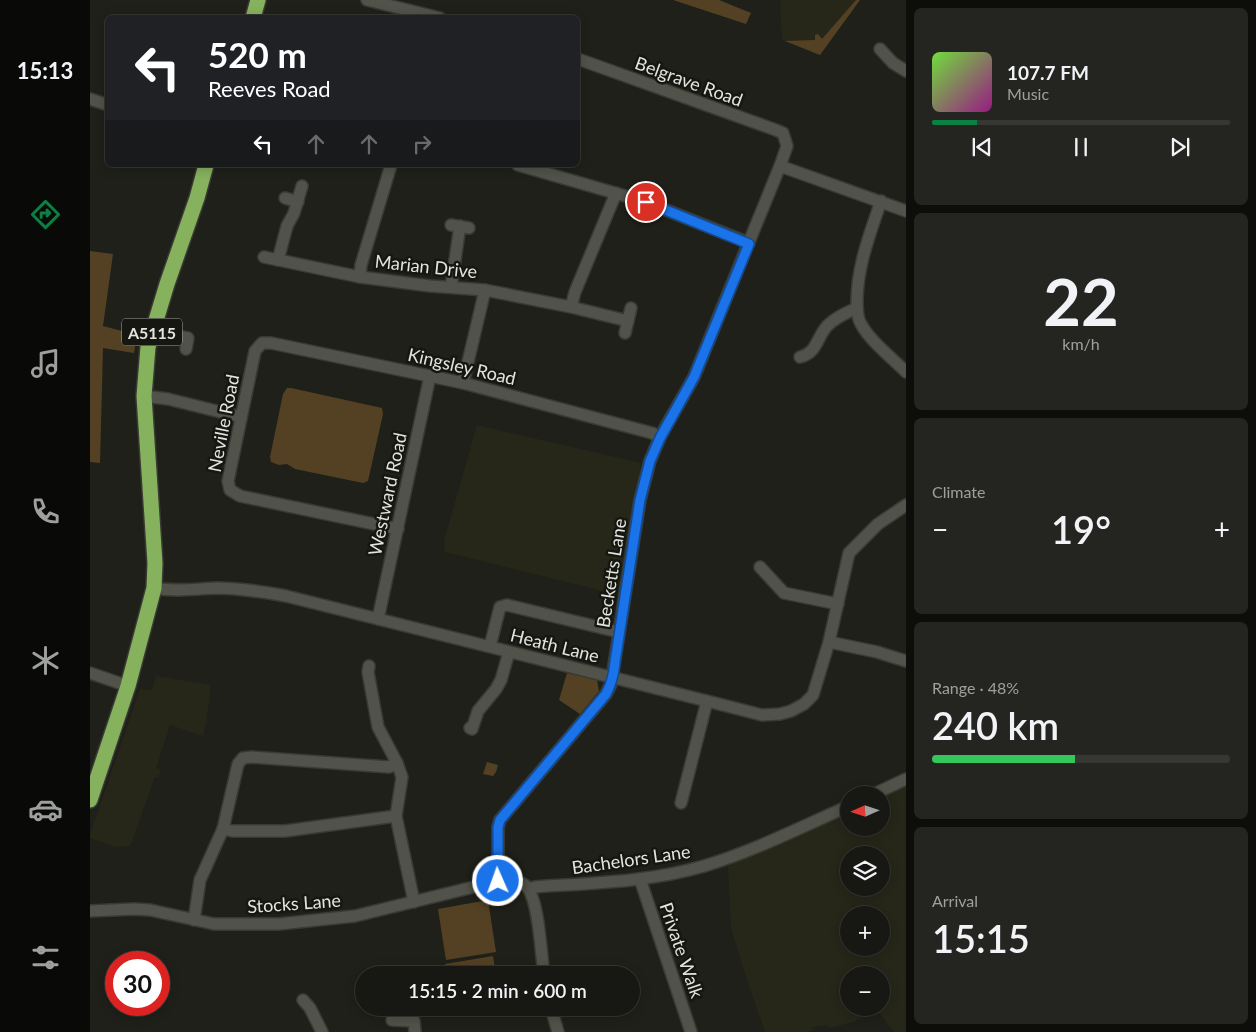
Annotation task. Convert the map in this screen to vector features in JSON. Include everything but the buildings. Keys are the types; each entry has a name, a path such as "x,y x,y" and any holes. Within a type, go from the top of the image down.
{"highway":[{"path":"254,15 258,0"},
{"name":"A5115","path":"90,800 128,686 154,588 155,563 144,396 148,347 205,167"}],"street":[{"path":"367,0 428,15"},
{"path":"880,49 893,63 906,70"},
{"name":"Belgrave Road","path":"580,60 776,130 782,133 786,139"},
{"path":"90,100 105,104"},
{"name":"Becketts Lane","path":"498,881 498,827 500,820 606,694 614,677 619,632 640,500 650,461 660,438 694,377 780,166 787,146 786,139"},
{"path":"780,166 906,211"},
{"path":"360,277 361,264 390,167"},
{"path":"525,167 646,202 749,244"},
{"path":"278,260 287,226 294,213 302,186"},
{"path":"571,307 575,292 616,193"},
{"path":"285,198 298,202"},
{"path":"881,201 861,261 857,290 859,322 866,333 906,372"},
{"path":"451,287 460,226"},
{"name":"Marian Drive","path":"264,257 360,277 430,286 485,290 571,307 628,321"},
{"path":"462,383 485,290"},
{"path":"625,333 631,308"},
{"path":"809,356 814,350 817,340 835,320 845,313 858,308"},
{"path":"153,331 188,338 186,349"},
{"name":"Kingsley Road","path":"255,351 262,343 271,343 430,376 652,433 660,438"},
{"name":"Neville Road","path":"255,351 228,481 230,490 240,496 398,529"},
{"name":"Westward Road","path":"378,619 430,376"},
{"path":"144,396 168,398 242,417"},
{"name":"Heath Lane","path":"154,588 165,590 217,588 252,590 286,596 614,677 707,702 762,715 780,714 804,704 813,695 829,642 849,553 878,524 906,505"},
{"path":"760,568 784,593 838,604"},
{"path":"490,646 500,607 507,605 619,632"},
{"path":"829,642 877,652 906,661"},
{"path":"471,729 478,711 501,680 508,652"},
{"path":"372,670 378,727 397,763 402,777 396,816 414,902"},
{"path":"90,673 128,686"},
{"path":"681,803 707,702"},
{"path":"194,920 200,880 223,829 238,764 243,758 252,757 389,767 397,763"},
{"path":"890,787 906,779"},
{"name":"Bachelors Lane","path":"529,889 534,887 640,879 703,866 740,854 840,810"},
{"path":"223,829 232,831 285,831 396,816"},
{"path":"498,881 512,879 523,883 529,889 536,904 543,966"},
{"name":"Private Walk","path":"640,879 691,1032"},
{"name":"Stocks Lane","path":"90,911 150,910 194,920 239,925 314,921 356,916 498,881"},
{"path":"310,1004 322,1032"},
{"path":"553,1016 558,1032"},
{"path":"392,1020 418,1024"}],"shaded area":[{"path":"673,0 719,0 751,13 746,24"},
{"path":"780,0 860,0 820,55 782,40"},
{"path":"856,0 860,0 820,55 785,41 815,40 815,35 818,34 822,39"},
{"path":"90,251 113,254 103,326 137,335 134,353 103,348 100,463 90,462"},
{"path":"287,388 382,408 383,414 368,481 363,483 295,469 287,464 279,465 271,462 270,457 283,394"},
{"path":"477,425 641,463 619,595 445,552 444,541"},
{"path":"567,673 597,680 599,691 580,714 559,700"},
{"path":"156,676 211,685 203,736 170,725 156,768 161,770 158,777 155,777 130,846 116,847 90,838 90,835 140,689 152,690"},
{"path":"487,762 498,765 493,776 483,774"},
{"path":"906,780 906,1032 894,1032 881,1016 890,1016 890,966 840,966 840,1016 864,1016 853,1022 829,1028 827,1025 813,1027 812,1031 765,1032 731,927 728,866 840,816 840,836 890,836 890,790"},
{"path":"488,900 496,952 446,960 438,909"},
{"path":"493,956 495,966 445,966 445,964"}],"route":[{"path":"498,881 498,827 500,820 606,694 614,677 640,500 650,461 660,438 694,377 749,244 646,202"}]}
